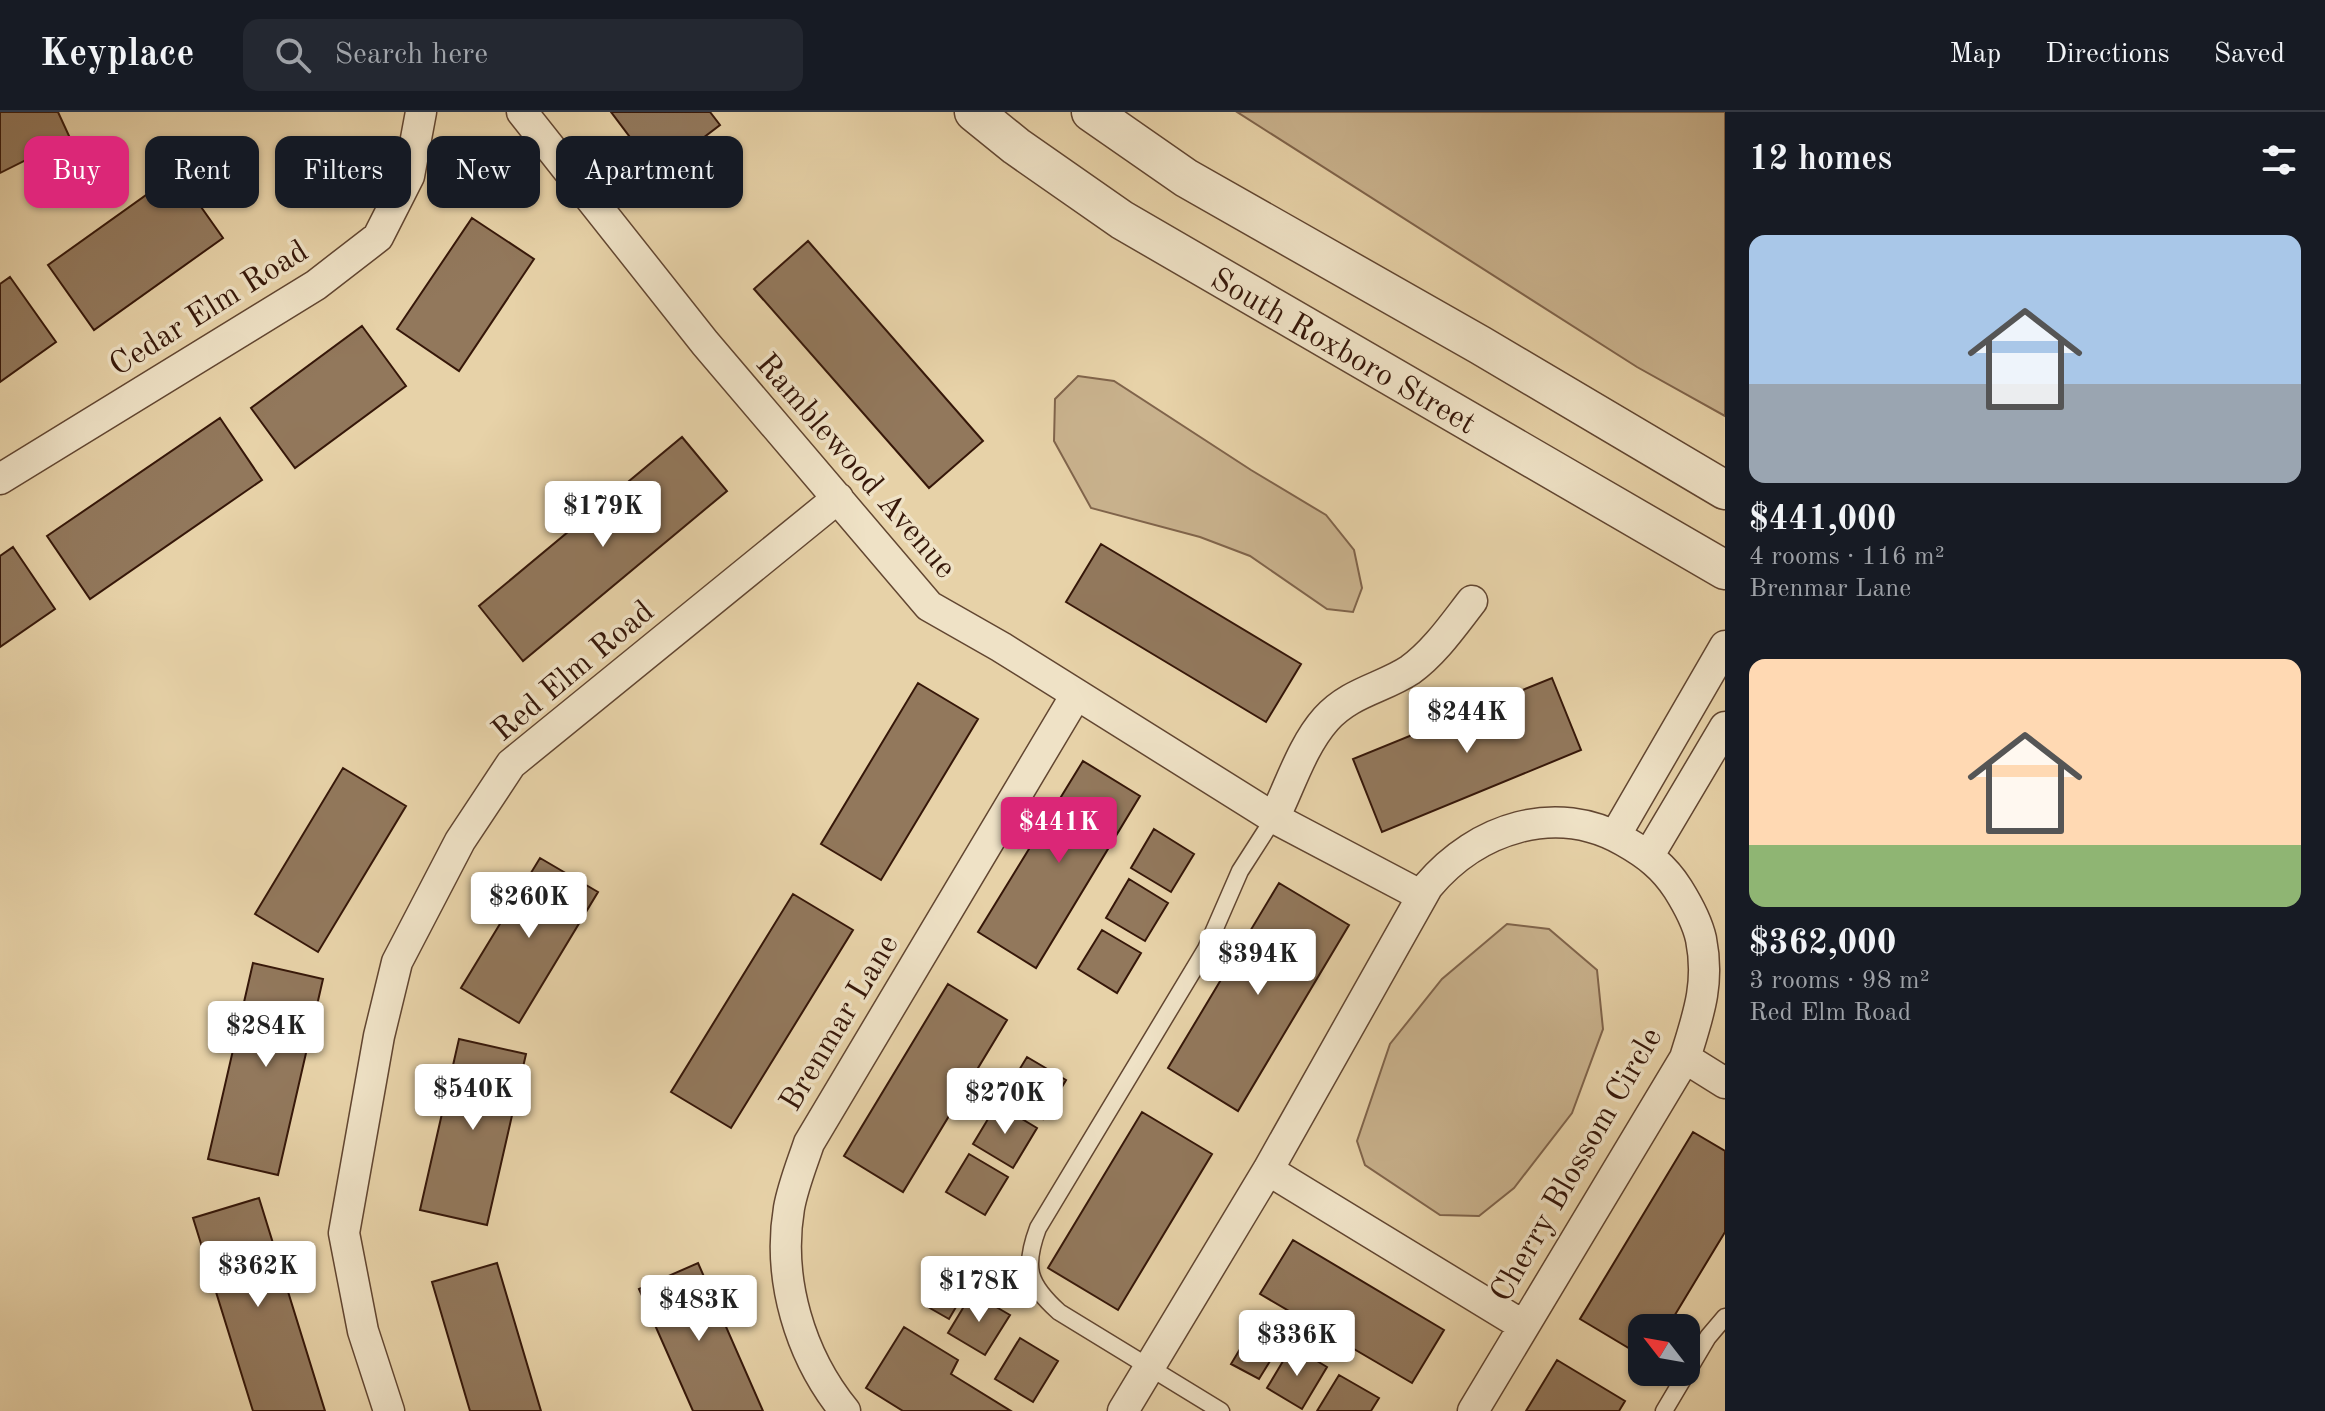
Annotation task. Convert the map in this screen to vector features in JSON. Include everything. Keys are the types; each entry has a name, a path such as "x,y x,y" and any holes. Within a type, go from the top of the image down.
{"street":[{"name":"Cedar Elm Road","path":"0,479 316,285 378,237 409,176 421,112"},
{"name":"Ramblewood Avenue","path":"522,112 705,343 929,606 1001,647 1274,818 1422,896"},
{"name":"South Roxboro Street","path":"974,112 1016,146 1122,220 1725,570"},
{"path":"1091,112 1186,178 1480,345 1725,490"},
{"name":"Red Elm Road","path":"389,1411 363,1331 344,1233 379,1036 397,962 460,841 511,764 838,498"},
{"path":"1274,818 1315,733 1328,716 1362,691 1409,670 1439,642 1472,601"},
{"path":"1615,836 1725,646"},
{"name":"Brenmar Lane","path":"845,1411 818,1371 804,1340 794,1311 788,1272 789,1206 809,1143 1076,695"},
{"path":"1649,855 1725,727"},
{"name":"Cherry Blossom Circle","path":"1123,1411 1268,1170 1422,896 1444,867 1465,850 1498,832 1518,826 1565,822 1596,828 1615,836 1649,855 1668,874 1692,911 1701,937 1705,972 1703,999 1685,1058 1473,1411"},
{"path":"1685,1058 1725,1083"},
{"path":"1268,1170 1522,1325"}],"lane":[{"path":"1221,1411 1059,1312 1041,1296 1031,1275 1029,1253 1038,1228 1206,949 1240,871 1274,818"},
{"path":"1664,1411 1708,1337 1725,1317"}],"shaded area":[{"path":"1237,112 1725,112 1725,416 1637,367"},
{"path":"1078,376 1114,381 1326,515 1354,550 1362,588 1353,612 1327,609 1250,556 1200,537 1091,508 1054,441 1055,399"},
{"path":"1507,924 1549,929 1597,970 1603,1029 1572,1113 1514,1188 1479,1216 1440,1215 1365,1165 1357,1141 1390,1044 1442,979"}],"building":[{"path":"0,112 58,112 69,136 24,136 24,161 0,173"},
{"path":"611,112 710,112 720,125 706,136 629,136"},
{"path":"145,196 145,208 202,208 223,238 94,330 48,265"},
{"path":"472,218 534,259 459,371 397,329"},
{"path":"808,241 983,441 929,488 754,289"},
{"path":"10,277 56,342 0,382 0,284"},
{"path":"362,326 406,386 295,468 251,408"},
{"path":"220,418 262,480 90,599 47,536"},
{"path":"682,437 727,491 523,661 479,606"},
{"path":"1101,544 1301,664 1266,722 1066,602"},
{"path":"13,547 55,609 0,647 0,556"},
{"path":"1552,678 1581,750 1382,832 1353,759"},
{"path":"918,683 978,719 881,880 821,844"},
{"path":"1083,761 1140,796 1036,968 978,932"},
{"path":"343,768 406,806 318,952 255,914"},
{"path":"1154,829 1194,854 1171,892 1131,868"},
{"path":"540,858 598,892 519,1023 461,988"},
{"path":"1129,879 1168,903 1145,941 1106,918"},
{"path":"1279,883 1349,925 1238,1111 1168,1068"},
{"path":"793,894 853,930 731,1128 671,1092"},
{"path":"1102,930 1141,953 1117,993 1078,969"},
{"path":"253,963 323,979 278,1175 208,1159"},
{"path":"948,984 1007,1020 903,1192 844,1156"},
{"path":"459,1039 526,1054 487,1225 420,1210"},
{"path":"1027,1057 1066,1080 1043,1119 1004,1095"},
{"path":"997,1104 1037,1128 1013,1168 973,1144"},
{"path":"1142,1112 1212,1154 1118,1310 1048,1268"},
{"path":"1693,1132 1725,1151 1725,1232 1675,1314 1628,1314 1628,1348 1580,1319"},
{"path":"969,1154 1008,1177 985,1215 946,1192"},
{"path":"259,1198 325,1411 253,1411 193,1218"},
{"path":"1293,1240 1444,1330 1412,1383 1260,1294"},
{"path":"497,1263 541,1411 470,1411 432,1282"},
{"path":"698,1263 763,1411 693,1411 639,1289"},
{"path":"952,1266 973,1278 949,1319 928,1307"},
{"path":"972,1293 1010,1315 985,1355 948,1333"},
{"path":"1255,1324 1283,1340 1259,1379 1231,1364"},
{"path":"904,1327 958,1360 951,1374 1011,1411 903,1411 866,1388"},
{"path":"1020,1338 1058,1361 1033,1402 995,1379"},
{"path":"1292,1346 1327,1367 1302,1409 1267,1388"},
{"path":"1557,1360 1625,1401 1619,1411 1526,1411"},
{"path":"1339,1375 1379,1398 1371,1411 1317,1411"}]}
